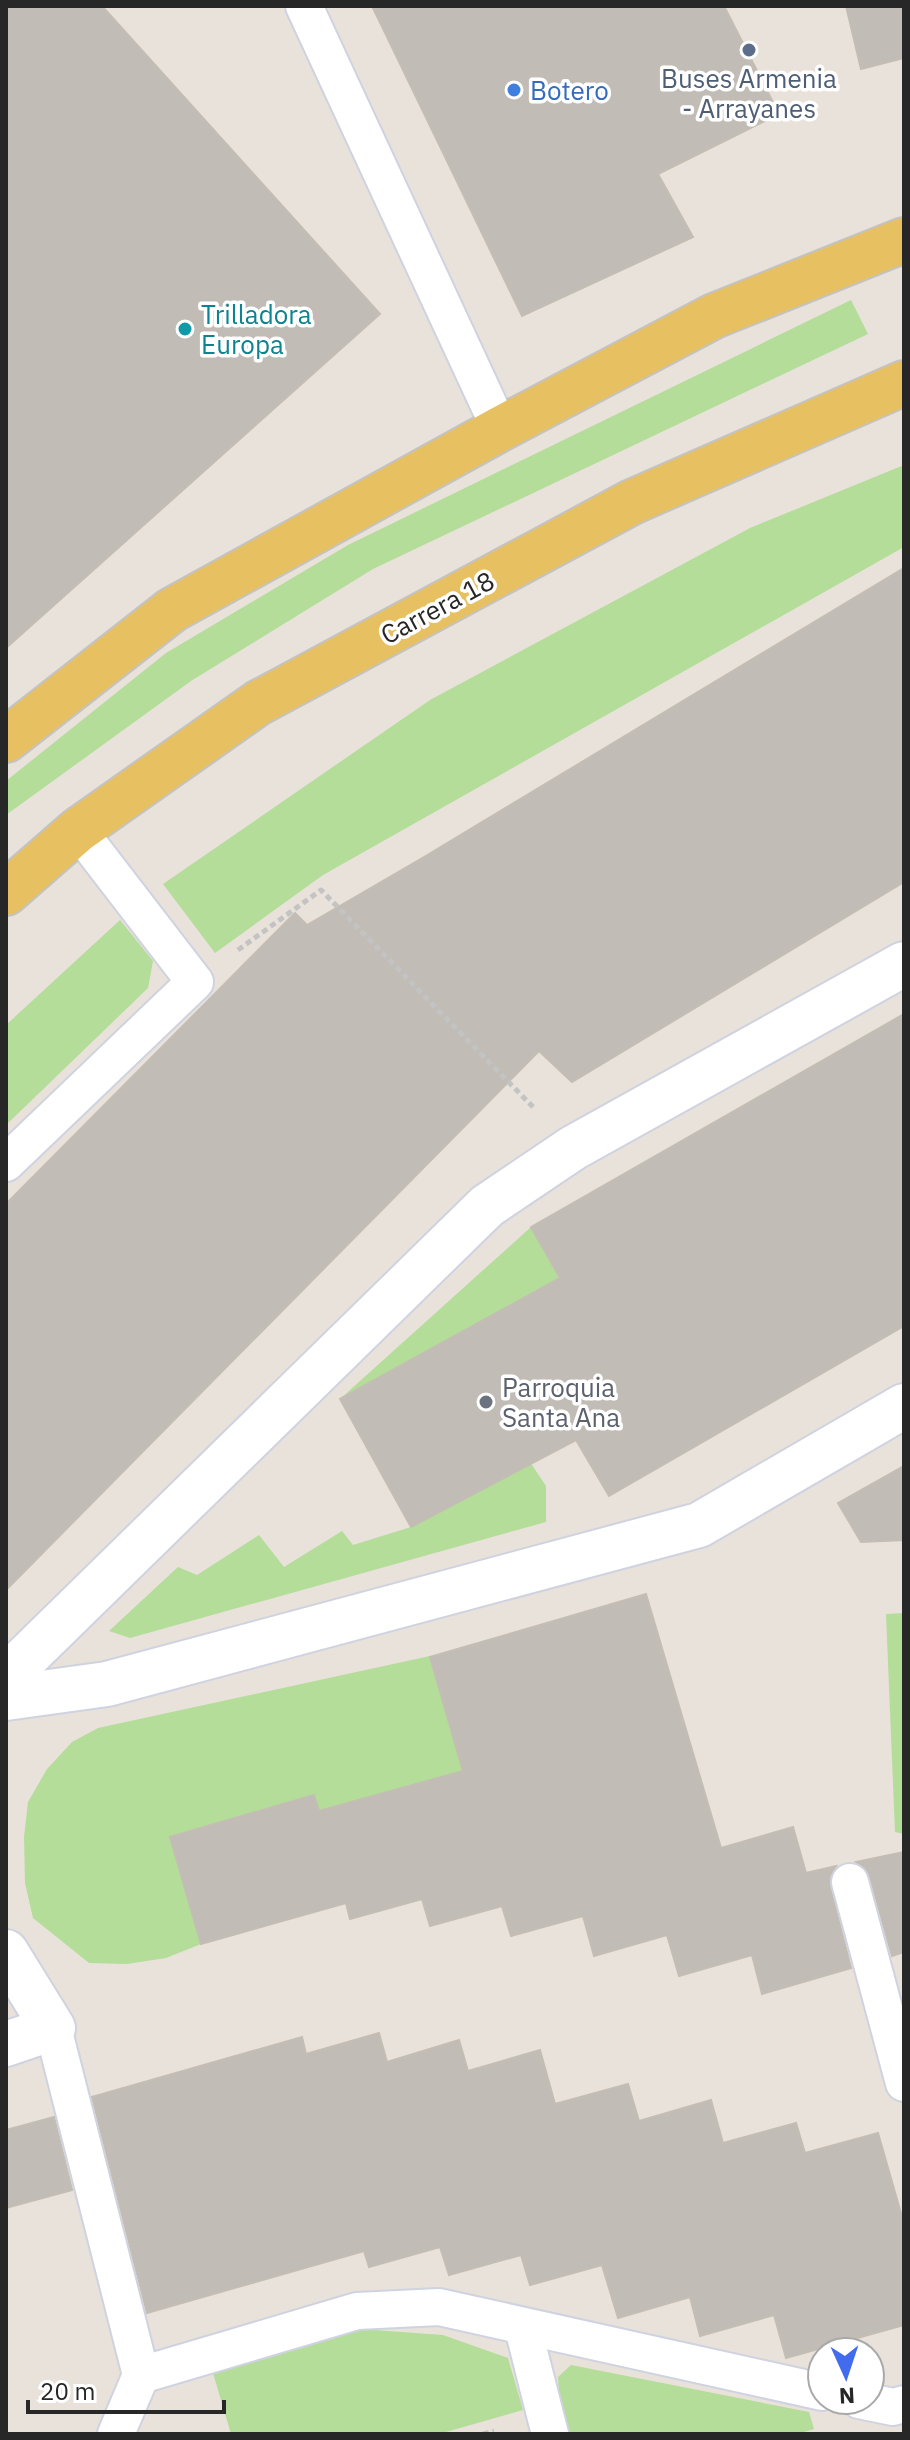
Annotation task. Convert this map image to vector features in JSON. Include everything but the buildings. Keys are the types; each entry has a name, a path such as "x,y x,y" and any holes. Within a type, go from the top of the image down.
{"main road":[{"path":"6,740 172,610 500,429 714,316 904,240"},
{"name":"Carrera 18","path":"6,893 78,830 258,703 632,502 904,383"}],"street":[{"path":"6,1677 487,1206 573,1148 904,964"},
{"path":"6,1698 107,1684 699,1525 904,1406"},
{"path":"6,1952 53,2028 6,2044"}],"lane":[{"path":"304,6 500,429"},
{"path":"6,1163 195,982 78,830"},
{"path":"850,1882 902,2075"},
{"path":"53,2028 141,2375 116,2434"},
{"path":"141,2375 357,2311 439,2307 806,2389"},
{"path":"523,2328 550,2434"}],"path":[{"path":"195,982 321,890 573,1148"}],"green space":[{"path":"851,300 868,334 373,569 191,681 6,815 6,781 166,653 348,545"},
{"path":"904,465 904,547 323,875 215,953 163,884 430,700 750,528"},
{"path":"120,920 153,961 148,988 6,1125 6,1025"},
{"path":"531,1227 560,1278 340,1399"},
{"path":"530,1462 546,1486 546,1522 130,1638 109,1631 178,1567 197,1575 259,1535 284,1567 342,1531 353,1545 411,1527"},
{"path":"904,1613 904,1834 895,1832 886,1614"},
{"path":"430,1656 471,1799 319,1811 313,1795 171,1836 201,1944 166,1958 127,1964 89,1963 33,1918 25,1883 24,1837 28,1802 47,1769 72,1742 98,1728"},
{"path":"360,2329 443,2335 508,2358 523,2410 439,2434 231,2434 213,2373"},
{"path":"571,2365 806,2411 814,2429 798,2434 567,2434 558,2377"}],"place":[{"name":"Buses Armenia - Arrayanes","path":"749,50"},
{"name":"Botero","path":"514,90"},
{"name":"Trilladora Europa","path":"185,329"},
{"name":"Parroquia Santa Ana","path":"486,1402"}]}
